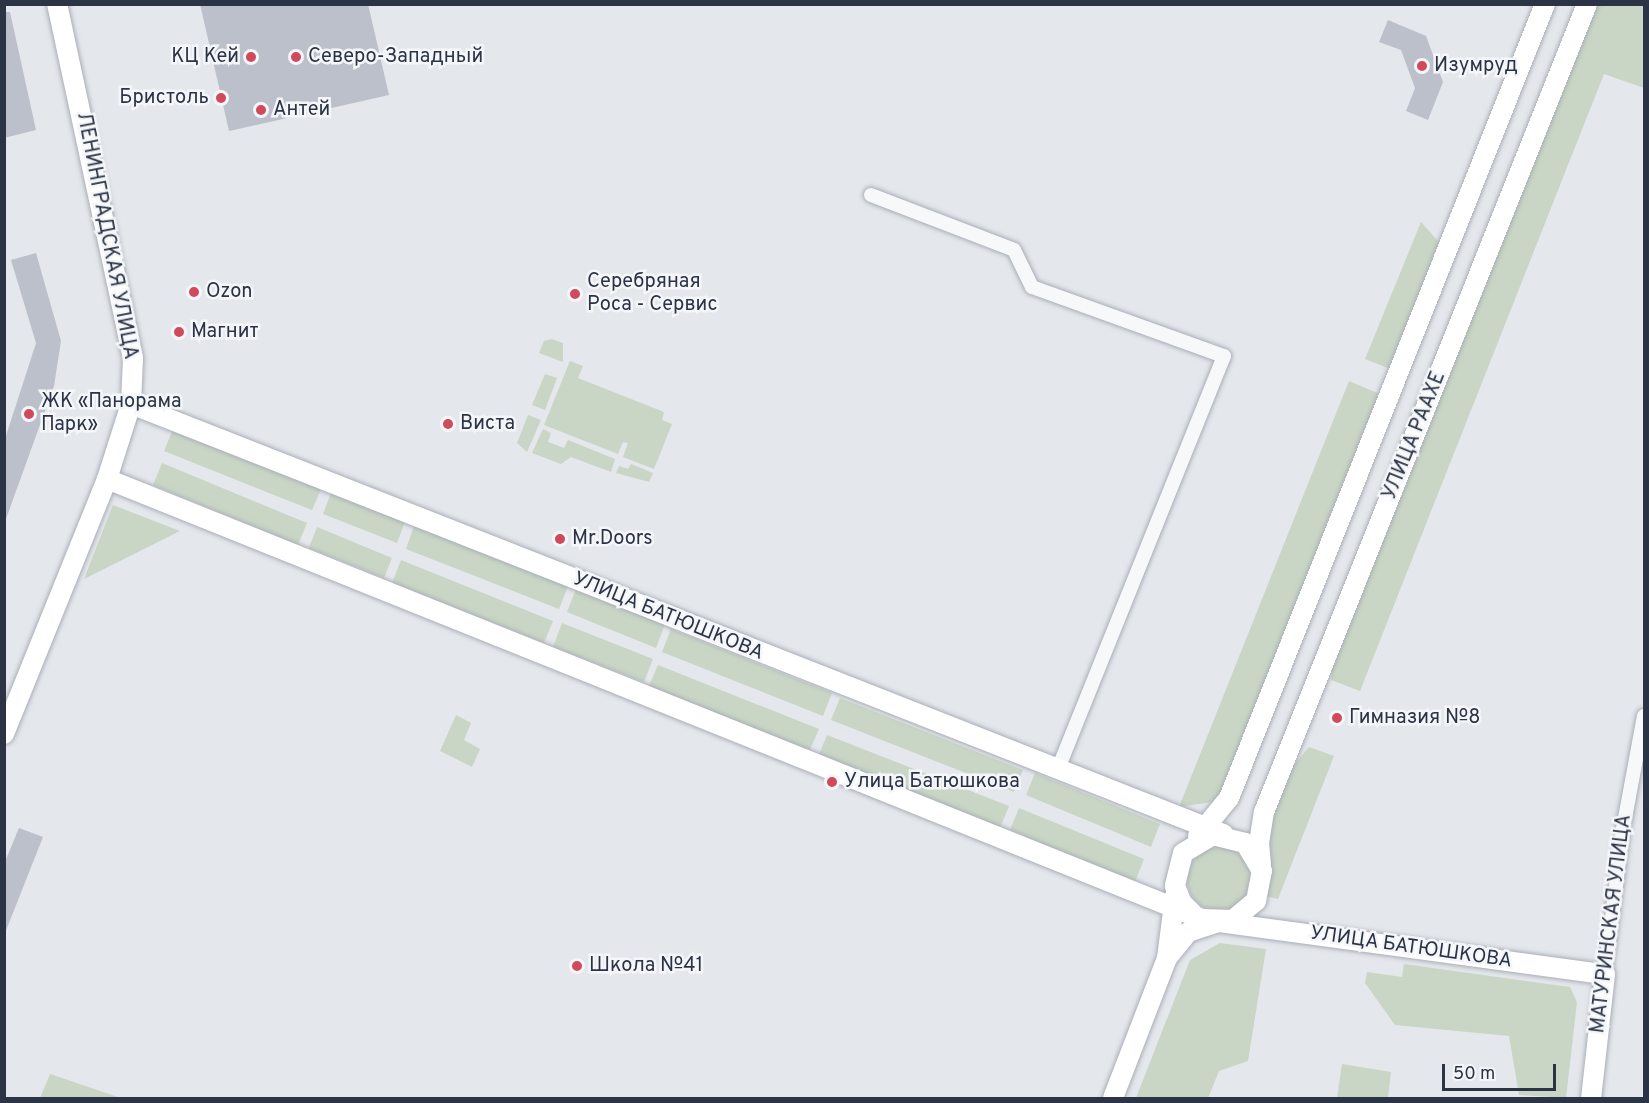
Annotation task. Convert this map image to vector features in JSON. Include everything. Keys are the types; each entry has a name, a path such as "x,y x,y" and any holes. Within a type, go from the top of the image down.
{"street":[{"name":"ЛЕНИНГРАДСКАЯ УЛИЦА","path":"4,734 107,479 131,404 133,358 57,4"},
{"name":"УЛИЦА РААХЕ","path":"1189,846 1229,798 1545,4"},
{"name":"УЛИЦА РААХЕ","path":"1261,879 1259,843 1264,812 1587,4"},
{"path":"871,195 1014,250 1032,287 1224,356 1057,771"},
{"name":"УЛИЦА БАТЮШКОВА","path":"131,404 415,512 1057,771 1230,836"},
{"path":"107,479 1175,908 1218,922"},
{"name":"МАТУРИНСКАЯ УЛИЦА","path":"1592,1098 1623,829 1644,716"},
{"path":"1113,1098 1167,958 1175,908 1176,869 1189,846 1204,837 1230,836 1251,849 1261,879 1263,909 1278,929"},
{"path":"1167,958 1188,932 1246,912 1261,879"},
{"path":"1175,886 1182,903 1194,915"},
{"name":"УЛИЦА БАТЮШКОВА","path":"1218,922 1605,974"}],"green space":[{"path":"1587,5 1644,5 1644,88 1604,74 1360,691 1331,680 1337,630"},
{"path":"1421,222 1447,251 1398,372 1365,359"},
{"path":"552,339 563,343 563,362 539,353 544,341"},
{"path":"570,361 583,366 578,378 664,412 662,420 672,424 654,469 623,457 628,443 623,442 618,454 544,425"},
{"path":"545,374 557,378 545,410 532,405"},
{"path":"1349,381 1389,398 1233,799 1179,807"},
{"path":"528,415 541,420 527,452 517,443"},
{"path":"173,429 321,489 312,510 164,451"},
{"path":"543,429 551,433 548,442 564,448 568,440 615,459 611,472 571,457 561,464 532,453"},
{"path":"162,463 307,523 298,545 153,485"},
{"path":"631,464 653,473 649,482 616,473 619,466 628,469"},
{"path":"331,493 405,522 397,543 323,514"},
{"path":"113,505 180,531 84,579"},
{"path":"414,526 568,586 559,609 406,549"},
{"path":"317,527 392,558 384,578 309,548"},
{"path":"401,560 553,621 544,643 392,583"},
{"path":"576,589 665,624 656,648 567,612"},
{"path":"562,623 653,659 644,682 553,647"},
{"path":"671,629 832,693 823,716 662,652"},
{"path":"658,665 819,729 809,752 648,688"},
{"path":"840,698 1023,770 1014,792 831,720"},
{"path":"456,715 471,723 464,740 480,749 472,767 440,751"},
{"path":"827,735 1009,806 1000,828 818,757"},
{"path":"1309,747 1334,756 1278,899 1259,894 1274,789"},
{"path":"1035,773 1160,824 1151,847 1026,795"},
{"path":"1019,808 1144,859 1135,882 1010,830"},
{"path":"1213,847 1225,847 1242,856 1249,867 1251,879 1249,891 1242,902 1225,911 1213,911 1201,906 1192,897 1187,885 1187,873 1192,861 1201,852"},
{"path":"1220,943 1266,949 1248,1061 1219,1071 1208,1098 1136,1098 1190,960"},
{"path":"1404,964 1570,987 1577,1002 1566,1098 1519,1095 1509,1036 1395,1025 1365,983 1367,972 1402,977"},
{"path":"1342,1064 1391,1072 1388,1098 1337,1098"},
{"path":"50,1074 121,1098 40,1098"}],"building":[{"name":"Северо-Западный","path":"200,4 368,4 389,95 229,131"},
{"path":"4,12 10,12 36,130 4,138"},
{"name":"Изумруд","path":"1388,20 1426,36 1443,82 1428,120 1406,111 1415,88 1401,50 1379,42"},
{"name":"ЖК «Панорама Парк»","path":"36,253 61,341 54,386 6,519 4,442 36,343 11,260"},
{"path":"19,828 43,837 5,933 4,864"}],"place":[{"name":"КЦ Кей","path":"251,57"},
{"name":"Северо-Западный","path":"296,57"},
{"name":"Изумруд","path":"1422,66"},
{"name":"Бристоль","path":"221,98"},
{"name":"Антей","path":"261,110"},
{"name":"Ozon","path":"194,292"},
{"name":"Серебряная Роса - Сервис","path":"575,294"},
{"name":"Магнит","path":"179,332"},
{"name":"ЖК «Панорама Парк»","path":"29,414"},
{"name":"Виста","path":"448,424"},
{"name":"Mr.Doors","path":"560,539"},
{"name":"Гимназия №8","path":"1337,718"},
{"name":"Улица Батюшкова","path":"832,782"},
{"name":"Школа №41","path":"577,966"}]}
